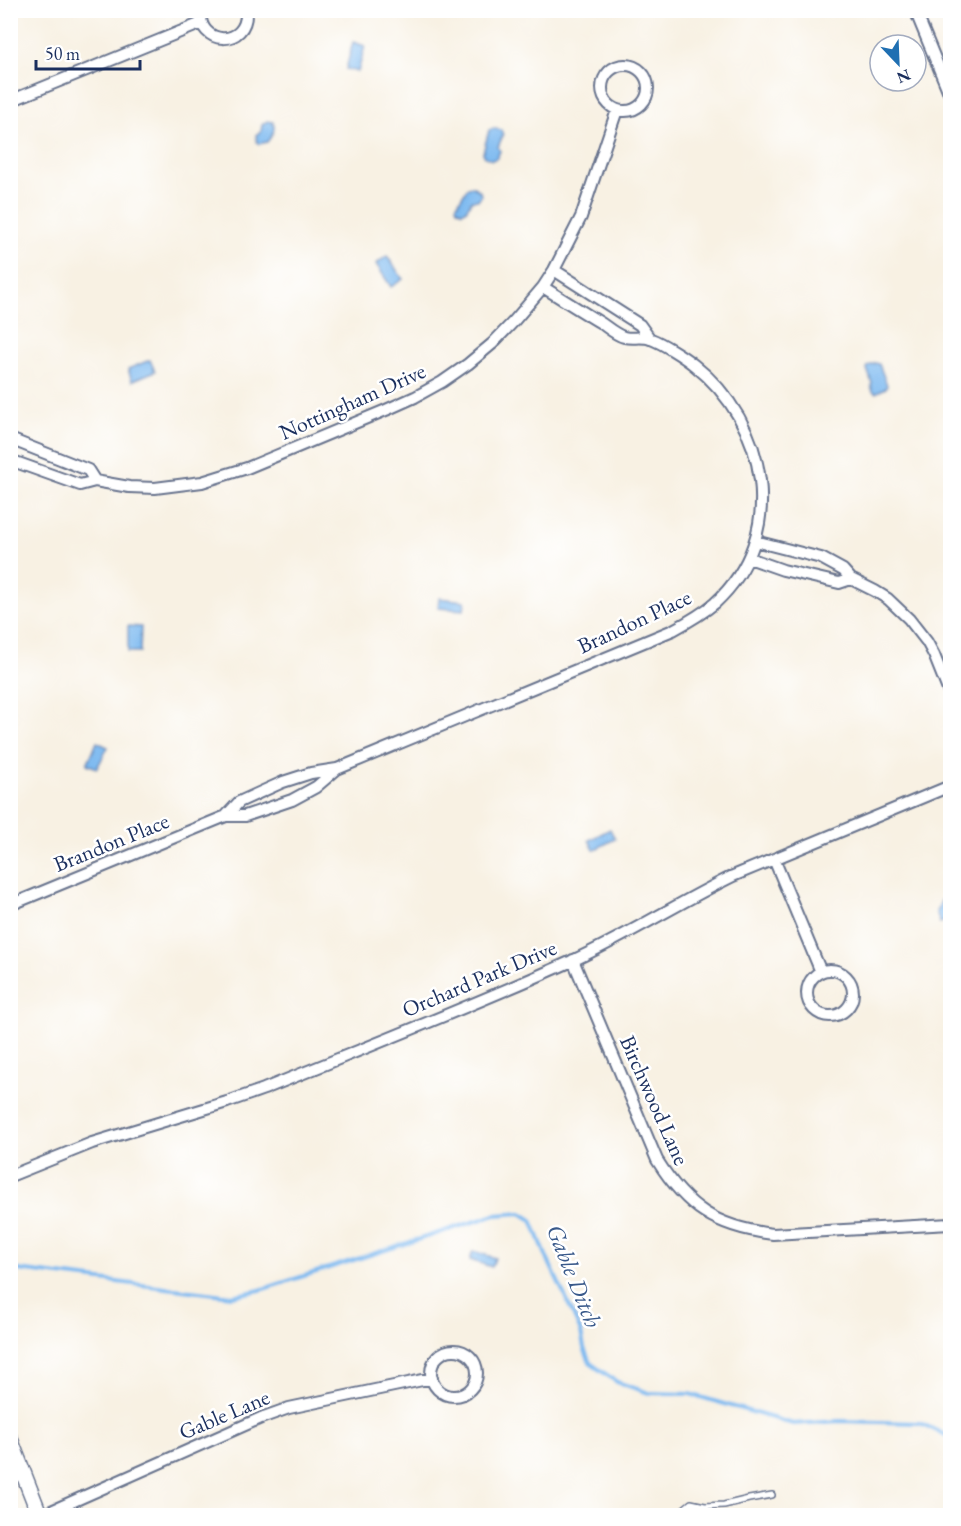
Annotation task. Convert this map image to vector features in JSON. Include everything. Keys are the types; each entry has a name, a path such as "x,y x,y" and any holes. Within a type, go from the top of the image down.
{"street":[{"path":"201,10 205,29 220,38 230,38 238,33 244,26 246,10"},
{"path":"915,10 951,95"},
{"path":"10,101 202,23"},
{"path":"631,66 645,77 648,86 647,96 635,109 616,110 603,98 603,79 617,67 631,66"},
{"name":"Nottingham Drive","path":"10,460 80,485 95,481 129,487 155,488 202,482 247,468 386,410 442,382 492,344 514,321 554,270 581,217 616,110"},
{"name":"Brandon Place","path":"554,270 640,325 650,339"},
{"name":"Brandon Place","path":"226,816 239,802 283,782 311,773 337,769 673,630 695,618 715,603 732,584 749,558 760,515 761,490 758,465 746,431 729,402 708,377 683,356 650,339 623,337 543,286"},
{"name":"Nottingham Drive","path":"10,439 88,470 95,481"},
{"path":"755,541 821,558 843,570 851,579 888,599 914,625 934,655 951,695"},
{"path":"749,558 783,570 839,583 851,579"},
{"name":"Brandon Place","path":"10,905 226,816 245,816 292,800 316,786 337,769"},
{"name":"Orchard Park Drive","path":"10,1176 92,1143 264,1089 573,960 733,876 951,786"},
{"path":"774,859 822,972"},
{"name":"Birchwood Lane","path":"573,960 657,1160 669,1180 695,1206 715,1219 737,1228 773,1234 951,1224"},
{"path":"829,970 843,974 852,986 852,1001 848,1008 835,1016 820,1014 809,1004 807,996 810,982 822,972 829,970"},
{"path":"446,1352 465,1353 477,1368 476,1381 472,1387 468,1392 456,1396 443,1393 432,1378 433,1365 446,1352"},
{"name":"Gable Lane","path":"40,1515 280,1411 432,1378"},
{"path":"10,1439 40,1515"}],"lane":[{"path":"675,1515 691,1503 705,1506 724,1505 772,1495"}],"water":[{"path":"353,42 365,46 358,72 346,69"},
{"path":"267,121 273,122 273,133 267,142 259,144 256,135 261,132 262,125"},
{"path":"494,128 501,130 503,135 498,147 500,151 497,158 492,160 485,157 483,153 489,130"},
{"path":"472,186 480,191 481,196 478,200 472,200 462,212 456,206 468,187"},
{"path":"387,256 403,279 391,287 376,264"},
{"path":"150,360 155,371 132,381 128,369"},
{"path":"879,364 887,385 886,388 876,393 871,386 867,369 868,366"},
{"path":"439,598 465,601 464,610 438,608"},
{"path":"128,626 141,627 140,652 128,652"},
{"path":"97,742 108,747 97,768 87,764"},
{"path":"610,829 615,839 594,850 589,840"},
{"path":"944,896 950,899 947,912 949,919 940,923 936,912"},
{"path":"473,1251 495,1258 492,1267 470,1260"}],"waterway":[{"name":"Gable Ditch","path":"10,1269 232,1296 260,1290 495,1215 521,1213 532,1220 581,1332 590,1363 617,1382 649,1393 690,1394 793,1424 839,1421 920,1423 950,1437"}]}
